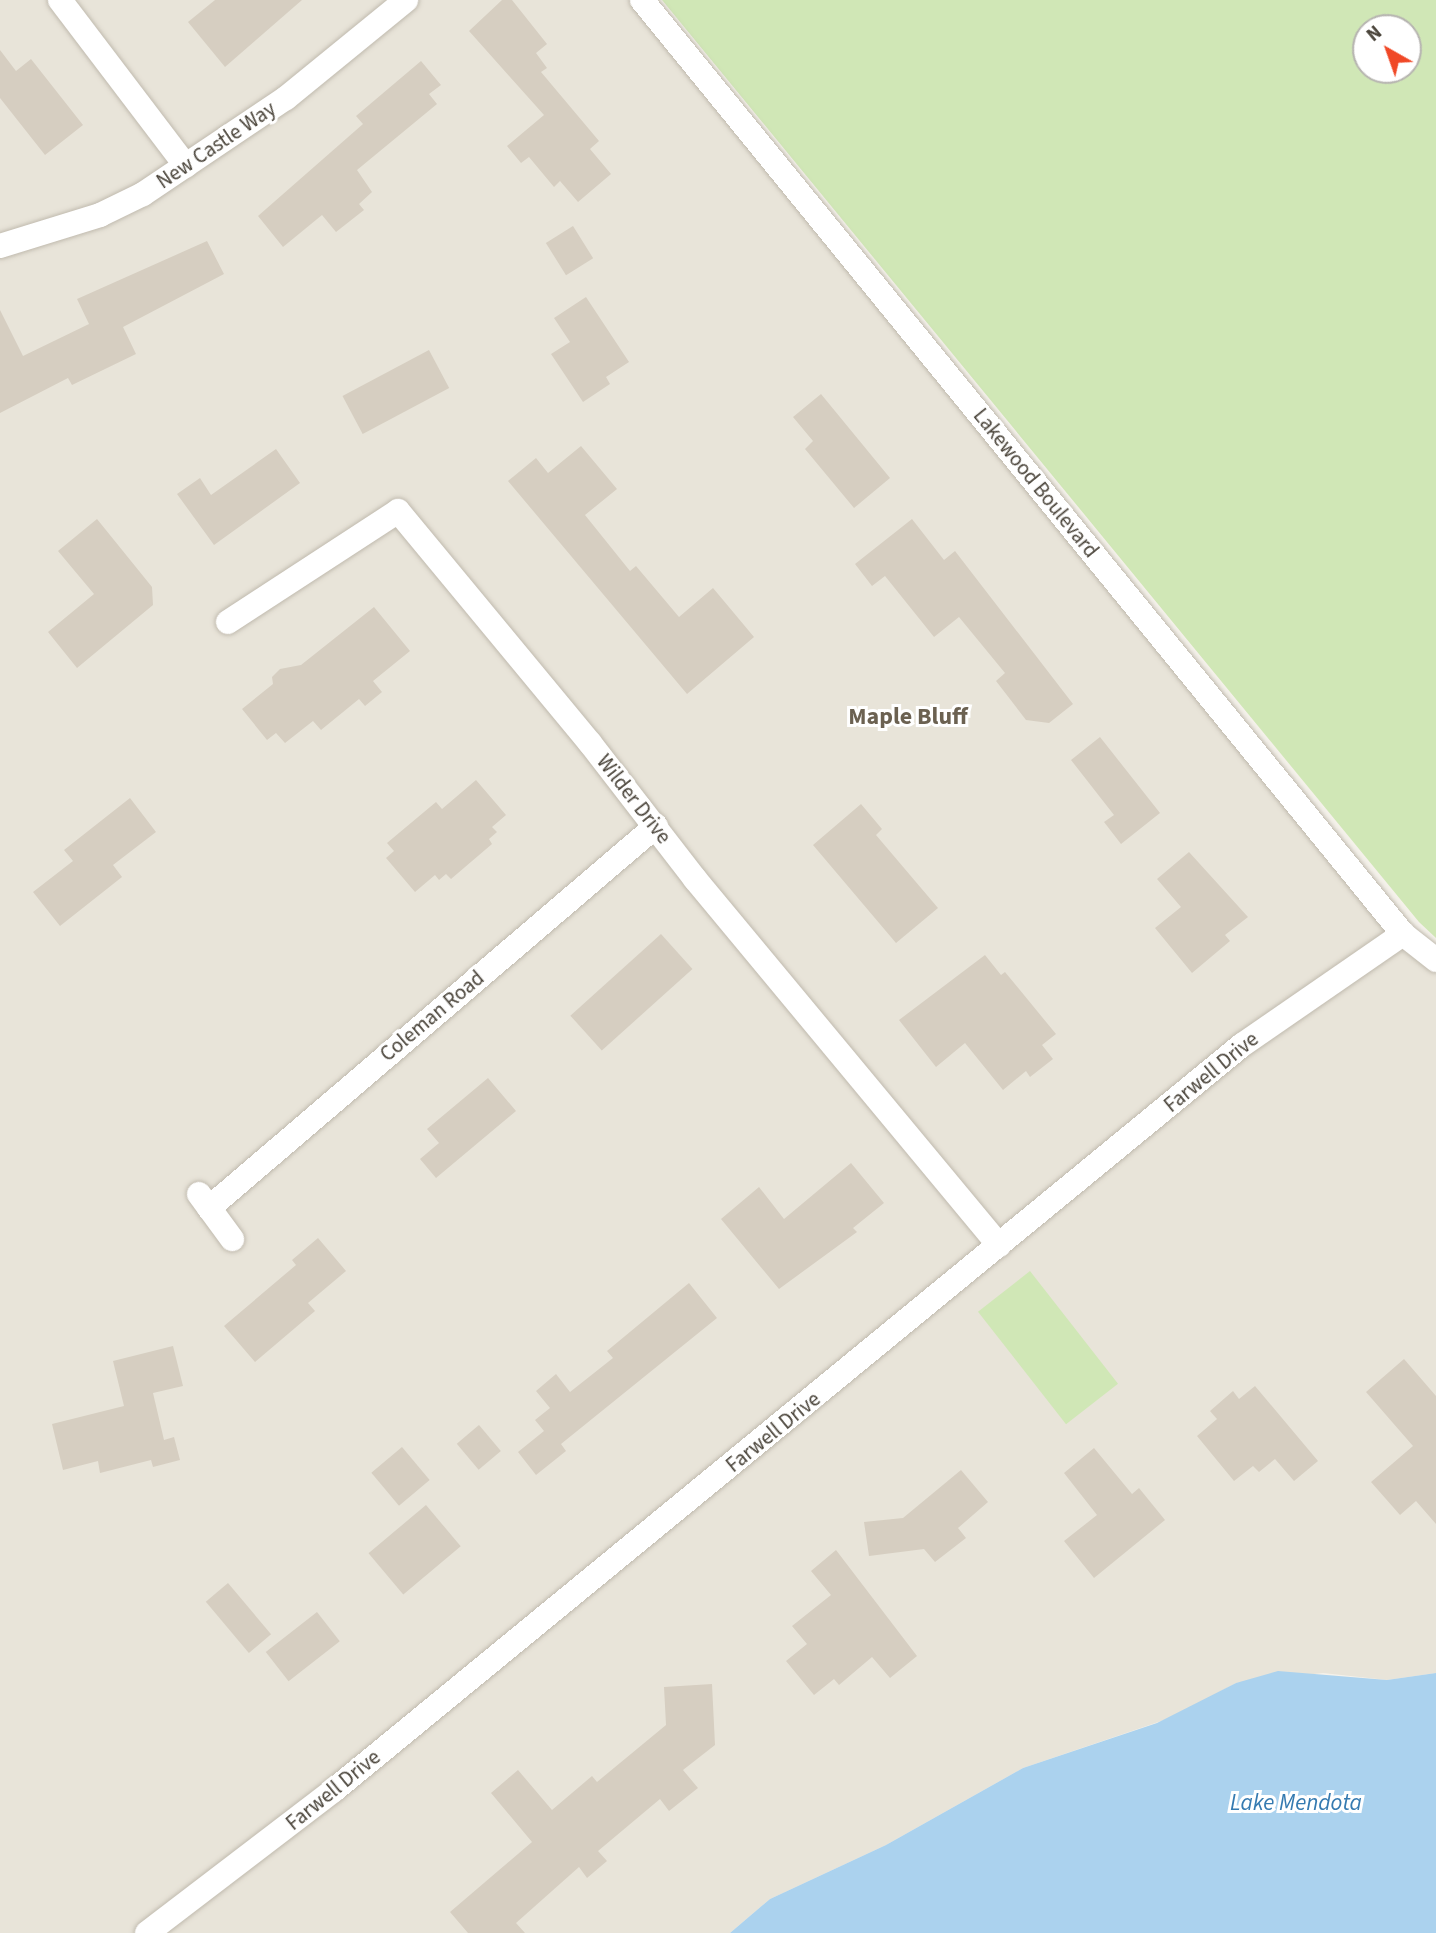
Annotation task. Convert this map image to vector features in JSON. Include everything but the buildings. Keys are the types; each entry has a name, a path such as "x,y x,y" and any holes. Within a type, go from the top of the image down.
{"street":[{"path":"60,0 187,166"},
{"name":"New Castle Way","path":"0,246 100,215 187,166 286,98 406,0"},
{"name":"Lakewood Boulevard","path":"642,0 1402,934 1436,960"},
{"name":"Wilder Drive","path":"228,622 398,510 656,825 695,879 999,1245"},
{"name":"Coleman Road","path":"232,1239 204,1201 656,825"},
{"name":"Farwell Drive","path":"146,1933 334,1790 1242,1045 1402,934"}],"shaded area":[{"name":"Maple Bluff","path":"0,0 642,0 1436,960 1436,1673 1387,1680 1323,1673 1236,1683 1173,1717 1023,1768 886,1845 770,1899 730,1933 0,1933"}],"green space":[{"path":"662,0 1436,0 1436,938 1419,922"},
{"path":"1030,1271 1118,1384 1066,1424 978,1312"}],"water":[{"name":"Lake Mendota","path":"1278,1671 1387,1680 1436,1673 1436,1933 730,1933 770,1899 886,1845 1023,1768 1157,1723 1236,1683"}],"district":[{"name":"Maple Bluff","path":"908,717"}]}
